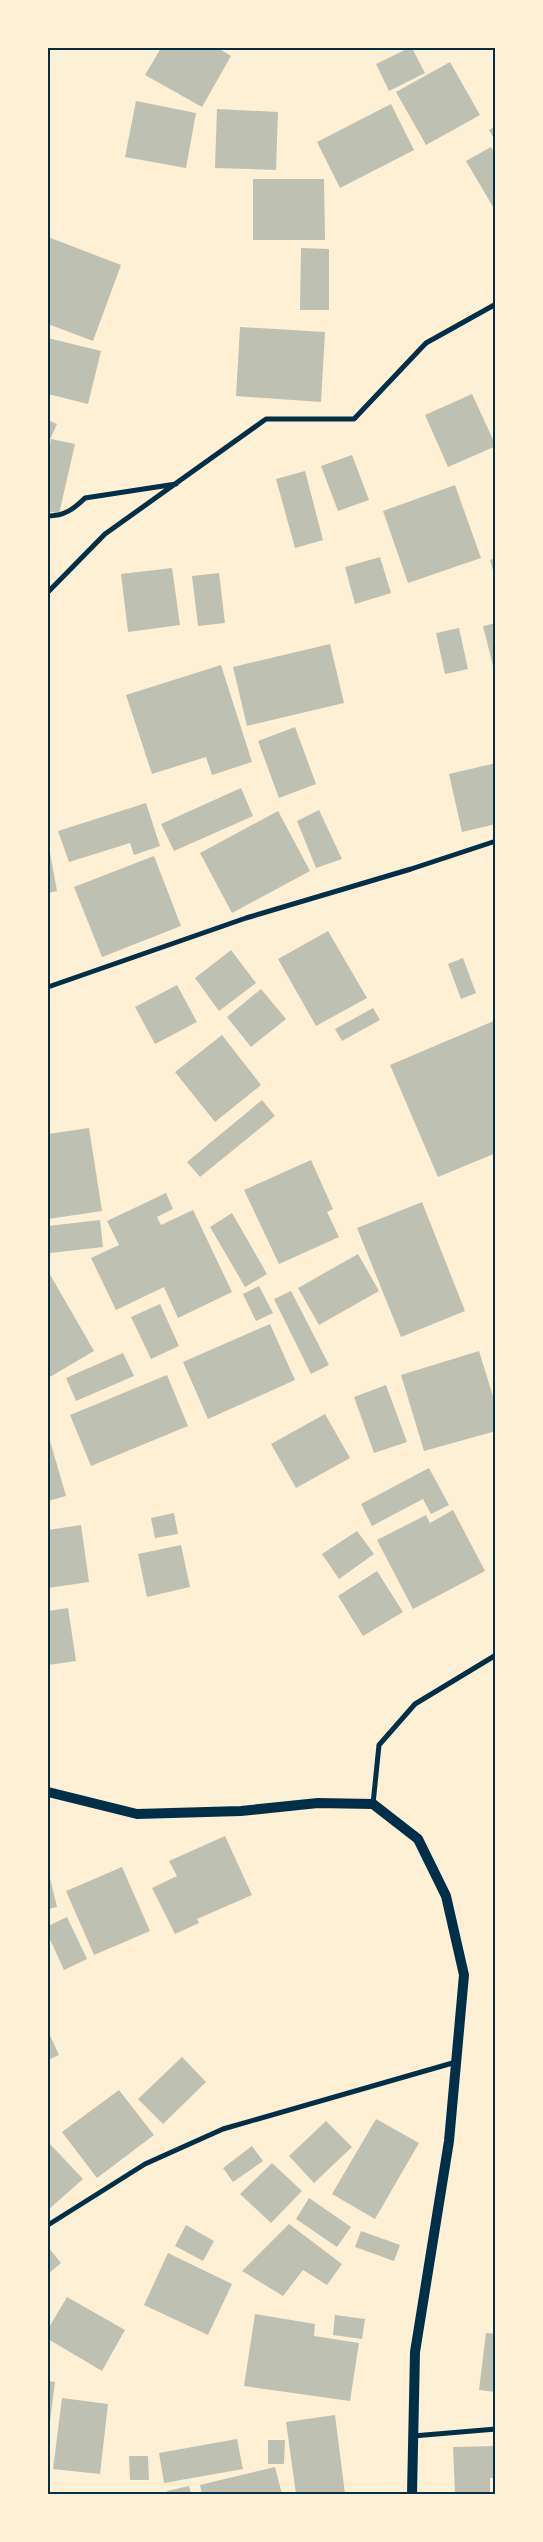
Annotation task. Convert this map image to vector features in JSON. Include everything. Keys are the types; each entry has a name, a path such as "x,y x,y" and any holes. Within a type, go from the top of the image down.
{"main road":[{"path":"48,1792 137,1814 241,1810 318,1803 374,1804 418,1839 446,1896 464,1975 449,2141 415,2352 412,2494"}],"street":[{"path":"48,592 105,534 179,483 266,419 354,419 426,343 496,304"},
{"path":"48,516 60,516 76,507 85,498 179,483"},
{"path":"48,987 246,918 496,841"},
{"path":"374,1804 379,1746 414,1704 496,1654"},
{"path":"48,2225 145,2164 222,2129 456,2062"},
{"path":"413,2436 496,2429"}],"building":[{"path":"161,48 218,48 231,56 202,107 145,75"},
{"path":"412,48 425,73 389,91 376,64"},
{"path":"450,62 480,115 426,145 396,92"},
{"path":"136,101 196,113 186,168 125,157"},
{"path":"391,104 414,150 340,188 317,142"},
{"path":"217,109 278,112 276,170 215,168"},
{"path":"496,126 496,142 489,130"},
{"path":"491,147 496,156 496,212 466,161"},
{"path":"253,179 324,179 325,240 253,240"},
{"path":"48,237 121,265 93,341 48,324"},
{"path":"301,248 329,249 329,310 300,310"},
{"path":"240,327 325,332 321,402 236,396"},
{"path":"48,338 101,351 88,404 48,394"},
{"path":"472,394 496,446 448,467 425,415"},
{"path":"48,420 57,424 48,444"},
{"path":"51,439 75,444 59,514 48,511 48,455"},
{"path":"352,455 369,500 338,511 321,466"},
{"path":"305,471 323,540 295,548 276,479"},
{"path":"455,485 481,558 408,583 383,511"},
{"path":"380,557 391,593 355,604 345,567"},
{"path":"496,558 496,577 495,577 490,560"},
{"path":"172,568 180,625 128,632 121,574"},
{"path":"219,573 225,623 198,626 192,576"},
{"path":"496,623 496,674 495,674 483,626"},
{"path":"459,628 468,669 445,674 436,633"},
{"path":"330,644 344,703 247,726 233,667"},
{"path":"221,665 252,762 212,775 206,757 152,774 126,695"},
{"path":"295,727 316,784 279,798 258,741"},
{"path":"496,763 496,824 462,832 449,774"},
{"path":"241,788 253,816 174,851 161,824"},
{"path":"146,803 160,846 134,855 130,843 69,862 58,831"},
{"path":"319,810 342,859 316,868 297,821"},
{"path":"278,811 310,871 232,913 200,853"},
{"path":"48,842 57,891 48,893"},
{"path":"154,856 181,926 102,957 74,887"},
{"path":"328,931 367,998 316,1026 278,959"},
{"path":"231,950 256,983 219,1011 195,978"},
{"path":"463,958 476,993 461,999 448,964"},
{"path":"177,985 197,1022 155,1044 135,1007"},
{"path":"261,989 286,1019 251,1047 227,1017"},
{"path":"373,1008 380,1020 342,1041 335,1029"},
{"path":"496,1020 496,1153 438,1177 390,1065"},
{"path":"222,1035 261,1085 215,1122 175,1072"},
{"path":"262,1100 275,1116 200,1177 187,1162"},
{"path":"89,1128 102,1211 48,1219 48,1134"},
{"path":"311,1160 333,1209 327,1212 339,1237 279,1264 244,1190"},
{"path":"166,1193 173,1209 157,1217 161,1225 193,1210 232,1292 178,1318 164,1287 116,1310 91,1258 119,1245 107,1221"},
{"path":"422,1202 465,1311 401,1337 357,1228"},
{"path":"232,1213 267,1274 245,1287 210,1227"},
{"path":"100,1220 103,1247 50,1253 48,1226"},
{"path":"358,1254 379,1291 319,1325 298,1288"},
{"path":"48,1271 94,1351 48,1378"},
{"path":"259,1286 273,1313 256,1321 243,1294"},
{"path":"291,1291 329,1365 311,1374 274,1299"},
{"path":"160,1304 179,1346 151,1359 131,1317"},
{"path":"270,1324 295,1380 208,1419 183,1362"},
{"path":"479,1351 496,1406 496,1431 424,1451 401,1375"},
{"path":"123,1353 134,1376 76,1401 66,1378"},
{"path":"167,1375 188,1426 91,1466 70,1415"},
{"path":"386,1385 407,1442 374,1453 354,1397"},
{"path":"325,1414 350,1458 296,1488 271,1444"},
{"path":"48,1434 66,1496 48,1501"},
{"path":"429,1468 449,1505 431,1514 423,1499 372,1526 361,1504"},
{"path":"453,1510 485,1571 413,1609 377,1540 426,1515 430,1523"},
{"path":"174,1513 178,1534 155,1538 151,1518"},
{"path":"81,1525 89,1582 48,1588 48,1530"},
{"path":"357,1531 374,1554 339,1579 322,1554"},
{"path":"181,1545 190,1587 147,1597 138,1554"},
{"path":"377,1571 403,1612 363,1636 338,1596"},
{"path":"68,1608 76,1661 48,1665 48,1611"},
{"path":"225,1836 252,1895 197,1919 199,1923 175,1934 152,1888 177,1876 169,1861"},
{"path":"122,1867 150,1931 94,1955 66,1891"},
{"path":"48,1870 57,1907 48,1909"},
{"path":"67,1917 87,1959 64,1970 48,1935 48,1926"},
{"path":"48,2031 59,2055 48,2060"},
{"path":"182,2057 206,2082 163,2124 138,2099"},
{"path":"119,2090 154,2135 97,2178 62,2132"},
{"path":"376,2119 419,2143 375,2219 332,2194"},
{"path":"326,2121 352,2147 314,2183 289,2156"},
{"path":"50,2144 83,2179 48,2210 48,2146"},
{"path":"252,2146 263,2161 233,2182 223,2168"},
{"path":"272,2163 302,2191 271,2223 240,2194"},
{"path":"309,2198 351,2227 337,2247 296,2219"},
{"path":"289,2224 342,2264 327,2285 303,2270 283,2296 242,2271"},
{"path":"186,2225 214,2241 203,2261 175,2246"},
{"path":"361,2231 400,2245 394,2261 355,2247"},
{"path":"48,2247 61,2263 48,2274"},
{"path":"168,2253 232,2284 208,2335 144,2305"},
{"path":"67,2297 125,2330 102,2371 48,2339 48,2329"},
{"path":"255,2314 315,2324 314,2336 359,2343 350,2401 244,2386"},
{"path":"335,2315 365,2319 362,2339 333,2335"},
{"path":"486,2333 496,2334 496,2392 479,2390"},
{"path":"48,2381 55,2382 49,2429 48,2429"},
{"path":"62,2398 108,2404 100,2474 53,2469"},
{"path":"335,2415 345,2494 296,2494 286,2422"},
{"path":"237,2439 243,2469 164,2483 159,2453"},
{"path":"268,2440 285,2440 284,2464 268,2464"},
{"path":"496,2446 496,2478 490,2478 490,2494 455,2494 453,2447"},
{"path":"129,2456 148,2456 149,2480 130,2480"},
{"path":"275,2467 282,2494 202,2494 200,2485"},
{"path":"189,2486 191,2494 168,2494 167,2491"}]}
